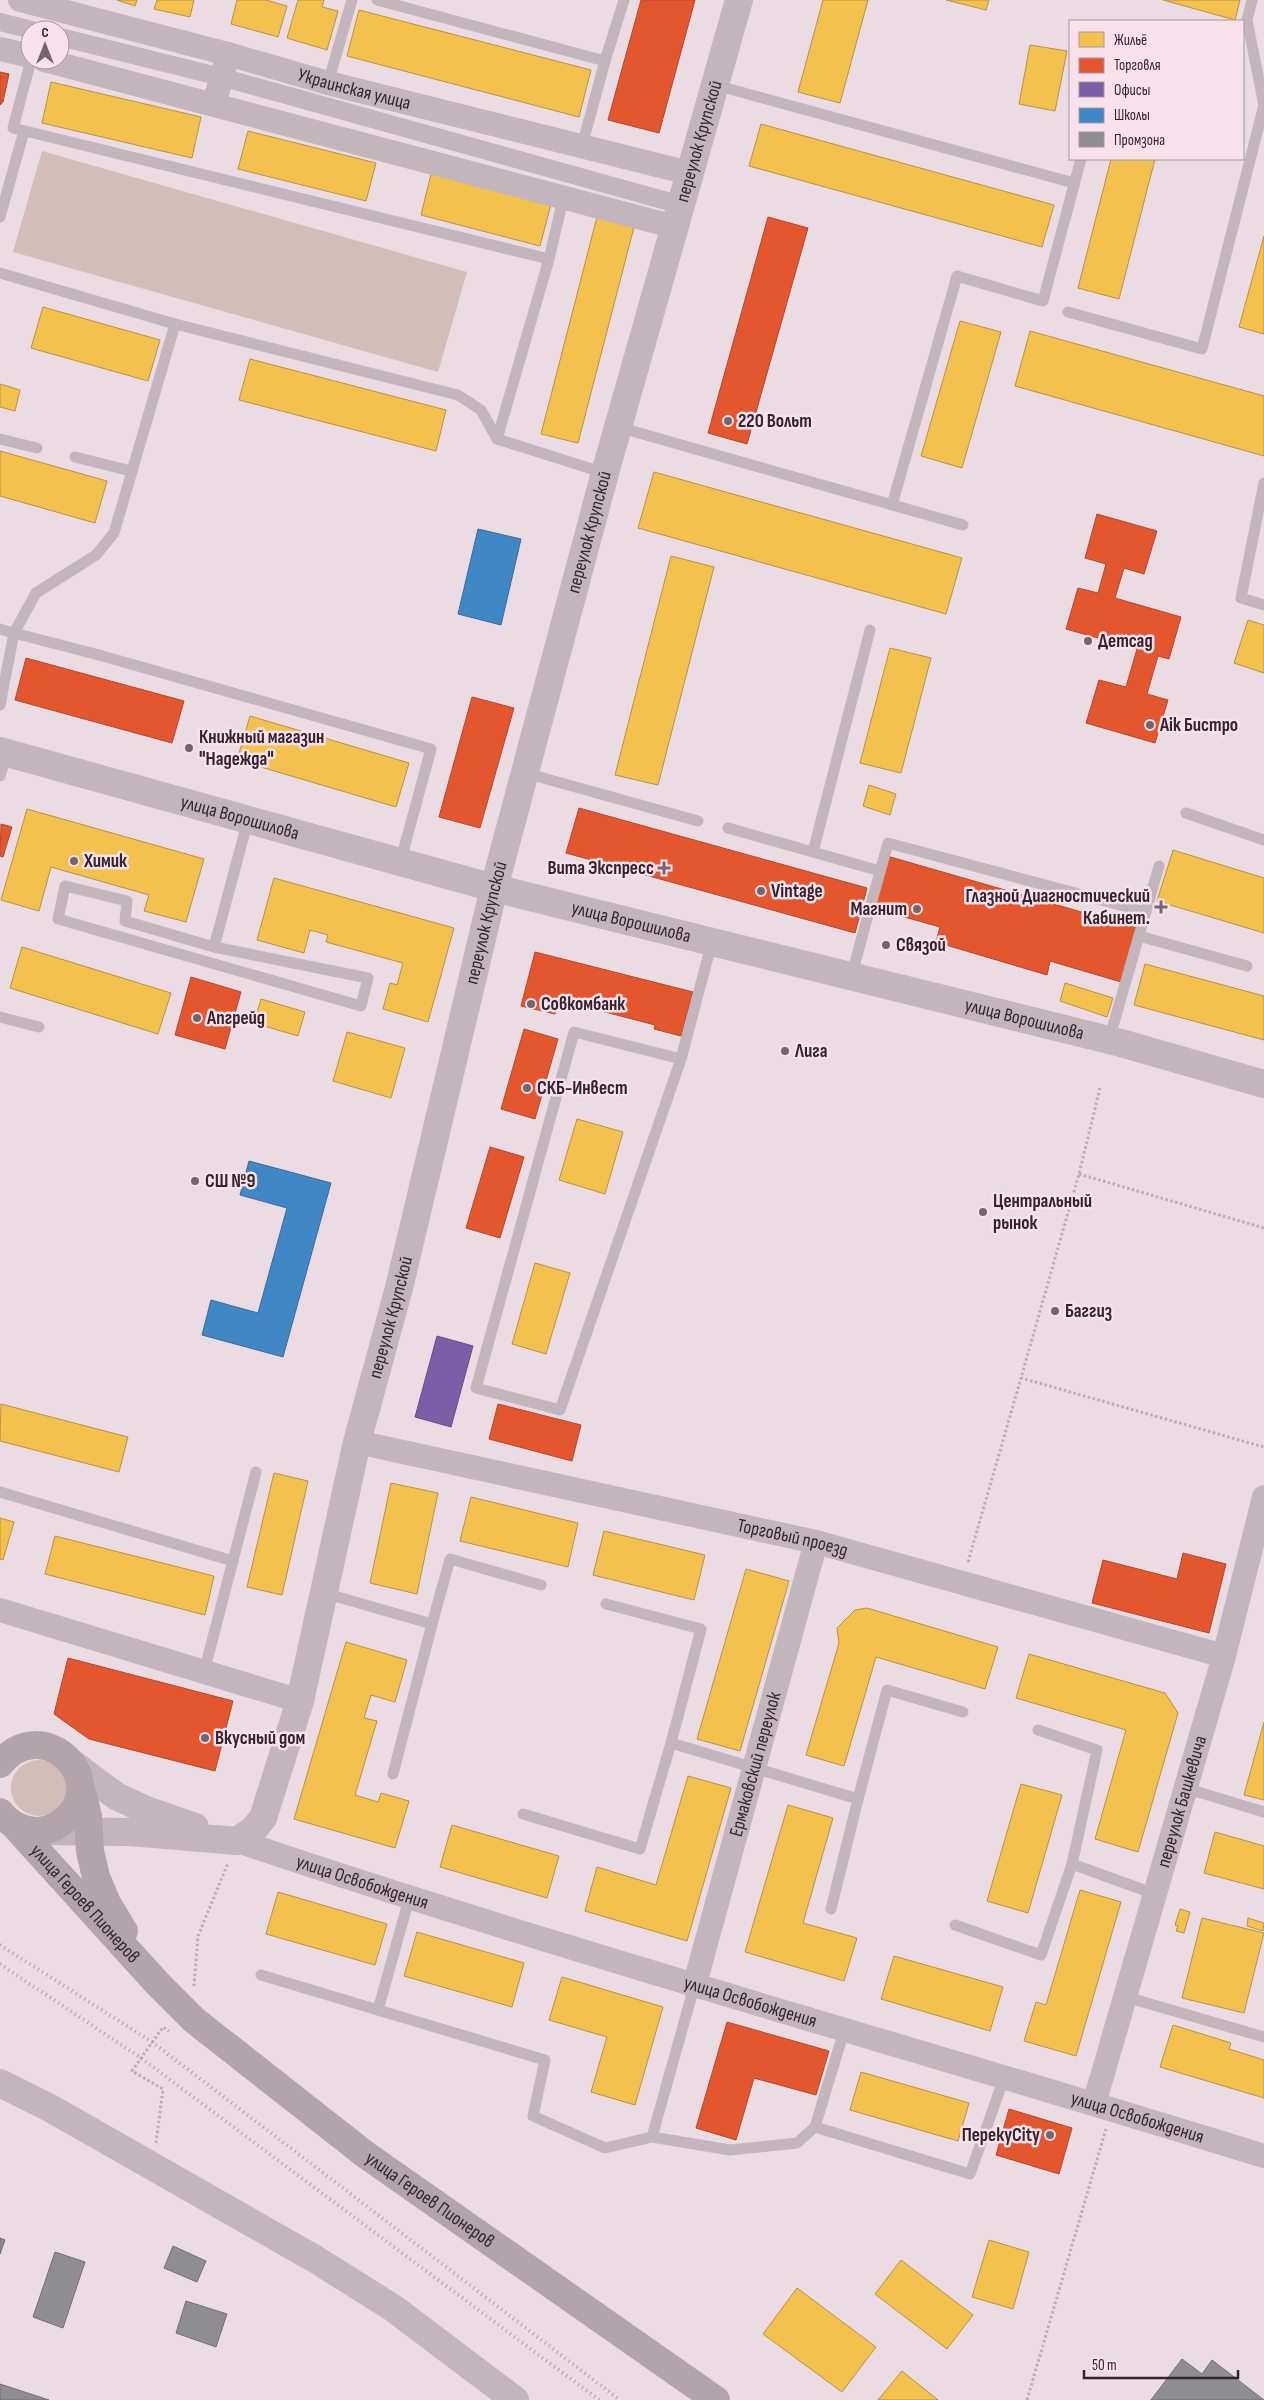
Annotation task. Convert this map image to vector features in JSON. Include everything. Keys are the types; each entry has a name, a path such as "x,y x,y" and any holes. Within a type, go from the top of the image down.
{"main road":[{"path":"0,1739 40,1744 59,1750 76,1774 77,1804 72,1813 56,1826 11,1820"},
{"path":"0,1764 5,1757 21,1747 40,1744"},
{"name":"улица Героев Пионеров","path":"76,1774 88,1816 92,1863 107,1903 156,1983"},
{"name":"улица Героев Пионеров","path":"11,1820 156,1983 194,2020 366,2155 716,2400"}],"street":[{"name":"Украинская улица","path":"20,0 228,54 328,83 689,173"},
{"name":"переулок Крупской","path":"237,1841 254,1830 263,1818 300,1701 357,1442 399,1288 494,888 605,473 739,0"},
{"path":"0,22 20,27"},
{"path":"70,39 221,76 678,216"},
{"path":"0,50 20,54"},
{"path":"214,104 228,54"},
{"path":"70,67 563,198 678,216"},
{"name":"улица Ворошилова","path":"2,760 248,820 494,888 851,978 1109,1040 1264,1084"},
{"name":"Торговый проезд","path":"357,1442 816,1542 1224,1656"},
{"name":"переулок Башкевича","path":"1103,2107 1126,1997 1224,1656 1264,1497"},
{"name":"Ермаковский переулок","path":"694,1987 816,1542"},
{"path":"0,1610 300,1701"},
{"path":"76,1774 126,1801 237,1841"},
{"path":"11,1820 89,1832 130,1832 237,1841"},
{"name":"улица Освобождения","path":"237,1841 409,1899 694,1987 1264,2156"},
{"path":"0,2083 50,2108 315,2259 392,2308 515,2400"}],"lane":[{"path":"328,83 352,0"},
{"path":"376,0 605,61"},
{"path":"582,146 624,0"},
{"path":"1068,312 1202,349 1264,105 1247,20 1252,0"},
{"path":"28,70 13,128 549,259"},
{"path":"715,85 1074,183"},
{"path":"0,217 24,131"},
{"path":"892,505 957,276 1043,301 1081,160"},
{"path":"496,438 549,259 563,198"},
{"path":"0,273 175,324 458,395 480,410 496,438 605,473"},
{"path":"0,705 14,633 36,593 96,555 114,533 175,324"},
{"path":"618,427 963,525"},
{"path":"0,439 37,448"},
{"path":"75,457 131,472"},
{"path":"1264,483 1241,598 1264,605"},
{"path":"0,629 99,654 431,749 400,863"},
{"path":"814,852 870,630"},
{"path":"525,774 698,821"},
{"path":"1186,813 1264,840"},
{"path":"214,947 248,820"},
{"path":"728,828 880,871"},
{"path":"851,978 888,843 1146,912"},
{"path":"1109,1040 1160,866"},
{"path":"65,886 127,901 125,921 214,947 368,978 361,1006 58,919 65,886"},
{"path":"1139,936 1247,966"},
{"path":"681,1059 574,1032 476,1388 560,1410 681,1059 712,942"},
{"path":"0,1017 39,1027"},
{"path":"204,1672 256,1472"},
{"path":"0,1492 233,1561"},
{"path":"392,1774 450,1559 541,1585"},
{"path":"324,1593 432,1624"},
{"path":"523,1814 640,1849 671,1743 701,1629 606,1604"},
{"path":"831,1909 887,1690 963,1712"},
{"path":"955,1925 1041,1955 1072,1864 1097,1750 1038,1730"},
{"path":"671,1743 858,1799"},
{"path":"1185,1788 1264,1812"},
{"path":"1072,1864 1155,1894"},
{"path":"378,2010 409,1899"},
{"path":"262,1976 545,2060 533,2116 605,2148 652,2137 730,2150 798,2143 815,2127 844,2031"},
{"path":"652,2137 694,1987"},
{"path":"1126,1997 1264,2037"},
{"path":"815,2127 970,2174 1004,2078"}],"path":[{"path":"962,1582 1078,1174 1100,1088"},
{"path":"1078,1174 1264,1228"},
{"path":"1021,1378 1264,1447"},
{"path":"194,1987 198,1936 237,1841"},
{"path":"153,2167 163,2089 132,2071 163,2027"},
{"path":"1027,2400 1103,2107"}],"shaded area":[{"path":"42,151 467,272 438,372 13,252"},
{"path":"39,1760 50,1762 59,1768 65,1777 67,1788 65,1799 59,1808 50,1814 39,1816 28,1814 19,1808 13,1799 11,1788 13,1777 19,1768 28,1762"}],"building: Жильё":[{"path":"117,0 137,0 135,6"},
{"path":"157,0 194,0 190,17 154,9"},
{"path":"237,0 266,0 287,6 278,37 231,24"},
{"path":"298,0 324,0 322,7 338,11 327,50 287,38"},
{"path":"823,0 868,0 840,103 798,92"},
{"path":"946,0 989,0 986,10"},
{"path":"1163,0 1240,0 1235,20"},
{"path":"359,10 591,70 579,117 347,56"},
{"path":"1030,45 1067,51 1055,111 1019,104"},
{"path":"51,82 201,117 192,158 42,123"},
{"path":"761,124 1054,205 1042,247 749,166"},
{"path":"248,131 376,163 366,201 238,169"},
{"path":"1111,160 1155,160 1119,299 1078,288"},
{"path":"431,174 551,204 540,246 421,215"},
{"path":"597,217 634,227 578,443 541,434"},
{"path":"1264,236 1264,334 1239,327"},
{"path":"43,307 160,340 148,381 31,348"},
{"path":"960,321 1001,332 962,468 921,456"},
{"path":"1030,331 1264,396 1264,456 1015,386"},
{"path":"250,359 446,410 436,451 239,400"},
{"path":"0,384 20,390 15,411 0,407"},
{"path":"0,451 107,481 95,523 0,496"},
{"path":"654,472 962,558 946,614 638,528"},
{"path":"671,556 714,567 658,785 615,775"},
{"path":"1248,620 1264,625 1264,673 1234,663"},
{"path":"890,648 931,658 901,773 860,763"},
{"path":"250,716 409,763 396,807 237,760"},
{"path":"869,785 896,794 890,815 863,806"},
{"path":"27,809 204,859 186,922 144,911 149,895 51,867 39,911 1,900"},
{"path":"1173,850 1264,878 1264,933 1157,901"},
{"path":"274,878 454,928 428,1022 383,1009 390,983 397,985 403,963 326,942 328,935 310,930 304,953 257,940"},
{"path":"22,947 171,993 158,1034 10,988"},
{"path":"1145,964 1264,996 1264,1040 1134,1005"},
{"path":"1065,983 1113,998 1107,1017 1060,1001"},
{"path":"261,999 305,1012 298,1036 254,1023"},
{"path":"347,1032 405,1048 391,1098 333,1081"},
{"path":"577,1119 623,1132 605,1194 559,1180"},
{"path":"535,1263 570,1273 546,1354 512,1344"},
{"path":"1,1404 128,1437 119,1472 0,1441"},
{"path":"274,1473 308,1481 282,1595 247,1587"},
{"path":"391,1483 438,1493 417,1594 370,1583"},
{"path":"471,1497 578,1523 568,1567 460,1541"},
{"path":"0,1518 14,1522 3,1560 0,1559"},
{"path":"604,1531 705,1555 694,1600 593,1575"},
{"path":"55,1536 214,1576 205,1615 45,1574"},
{"path":"746,1569 789,1581 740,1751 697,1739"},
{"path":"867,1608 998,1647 985,1689 876,1657 844,1766 806,1755 839,1643 837,1628 855,1610"},
{"path":"346,1642 407,1660 395,1702 371,1695 364,1718 377,1721 355,1795 378,1802 381,1793 409,1801 395,1848 294,1819"},
{"path":"1029,1654 1165,1693 1178,1713 1138,1852 1095,1839 1126,1730 1016,1698"},
{"path":"1264,1722 1264,1800 1244,1795"},
{"path":"688,1776 731,1788 687,1941 585,1911 597,1867 656,1885"},
{"path":"1021,1784 1062,1795 1028,1913 987,1901"},
{"path":"788,1805 833,1818 803,1923 857,1938 844,1981 745,1952"},
{"path":"452,1825 559,1856 547,1898 440,1867"},
{"path":"1215,1832 1264,1846 1264,1889 1204,1873"},
{"path":"1080,1890 1121,1902 1076,2056 1024,2041 1036,2002 1046,2005"},
{"path":"278,1892 387,1924 375,1965 266,1934"},
{"path":"1180,1909 1190,1912 1184,1933 1176,1931 1178,1926 1175,1925"},
{"path":"1202,1918 1264,1933 1244,2013 1182,1998"},
{"path":"1248,1918 1264,1923 1263,1931 1247,1926"},
{"path":"417,1932 524,1963 512,2007 404,1976"},
{"path":"894,1956 1003,1987 990,2031 881,1999"},
{"path":"562,1977 663,2007 635,2105 591,2092 607,2037 549,2020"},
{"path":"1173,2025 1231,2043 1229,2049 1264,2060 1264,2098 1160,2067"},
{"path":"861,2072 969,2103 958,2141 850,2110"},
{"path":"989,2240 1029,2252 1013,2309 972,2297"},
{"path":"901,2260 973,2315 947,2349 875,2294"},
{"path":"797,2288 876,2347 842,2392 763,2334"},
{"path":"902,2371 938,2400 878,2400"}],"building: Торговля":[{"path":"641,0 695,0 659,133 608,120"},
{"path":"0,72 9,74 3,102 0,105"},
{"path":"768,217 808,228 747,444 708,433"},
{"path":"1097,514 1157,531 1144,574 1124,568 1115,598 1181,617 1169,659 1158,656 1147,694 1168,700 1155,743 1086,723 1099,680 1126,687 1137,649 1066,629 1078,588 1098,593 1106,564 1085,558"},
{"path":"26,658 184,701 172,743 15,700"},
{"path":"472,697 514,708 480,828 439,817"},
{"path":"579,808 867,888 855,933 566,853"},
{"path":"1,824 12,827 3,857 0,856"},
{"path":"887,856 1137,928 1121,982 1050,961 1047,975 936,942 940,927 872,908"},
{"path":"535,952 693,992 681,1036 654,1029 655,1025 559,1000 555,1014 521,1006"},
{"path":"191,977 241,992 225,1049 175,1035"},
{"path":"524,1029 558,1039 535,1119 501,1109"},
{"path":"490,1147 524,1157 500,1238 466,1228"},
{"path":"498,1404 581,1425 572,1461 489,1439"},
{"path":"1183,1553 1226,1564 1209,1633 1092,1603 1103,1560 1177,1579"},
{"path":"68,1658 233,1701 215,1771 89,1739 54,1714"},
{"path":"727,2022 829,2051 816,2095 754,2078 736,2140 696,2128"},
{"path":"1009,2109 1072,2128 1059,2174 996,2155"}],"building: Офисы":[{"path":"437,1336 473,1346 451,1427 415,1417"}],"building: Школы":[{"path":"478,529 521,539 501,625 458,614"},
{"path":"249,1161 331,1183 283,1357 202,1335 211,1300 258,1313 287,1208 240,1195"}],"building: Промзона":[{"path":"0,2238 5,2240 0,2254"},
{"path":"173,2246 206,2261 197,2282 164,2268"},
{"path":"55,2252 85,2262 63,2328 33,2317"},
{"path":"186,2301 227,2314 216,2347 176,2333"},
{"path":"1182,2359 1202,2374 1212,2360 1264,2400 1151,2400"},
{"path":"0,2384 49,2400 0,2400"}],"railway":[{"path":"0,1945 152,2042 620,2400"},
{"path":"0,1964 141,2058 599,2400"}],"place":[{"name":"220 Вольт","path":"728,421"},
{"name":"Детсад","path":"1088,641"},
{"name":"Aik Бистро","path":"1150,725"},
{"name":"Книжный магазин \"Надежда\"","path":"189,748"},
{"name":"Химик","path":"74,861"},
{"name":"Вита Экспресс","path":"664,868"},
{"name":"Vintage","path":"761,891"},
{"name":"Глазной Диагностический Кабинет.","path":"1161,907"},
{"name":"Магнит","path":"917,909"},
{"name":"Связой","path":"886,945"},
{"name":"Совкомбанк","path":"531,1004"},
{"name":"Апгрейд","path":"197,1018"},
{"name":"Лига","path":"785,1051"},
{"name":"СКБ-Инвест","path":"527,1088"},
{"name":"СШ №9","path":"195,1181"},
{"name":"Центральный рынок","path":"983,1212"},
{"name":"Баггиз","path":"1055,1311"},
{"name":"Вкусный дом","path":"205,1738"},
{"name":"ПерекуCity","path":"1050,2135"}]}
